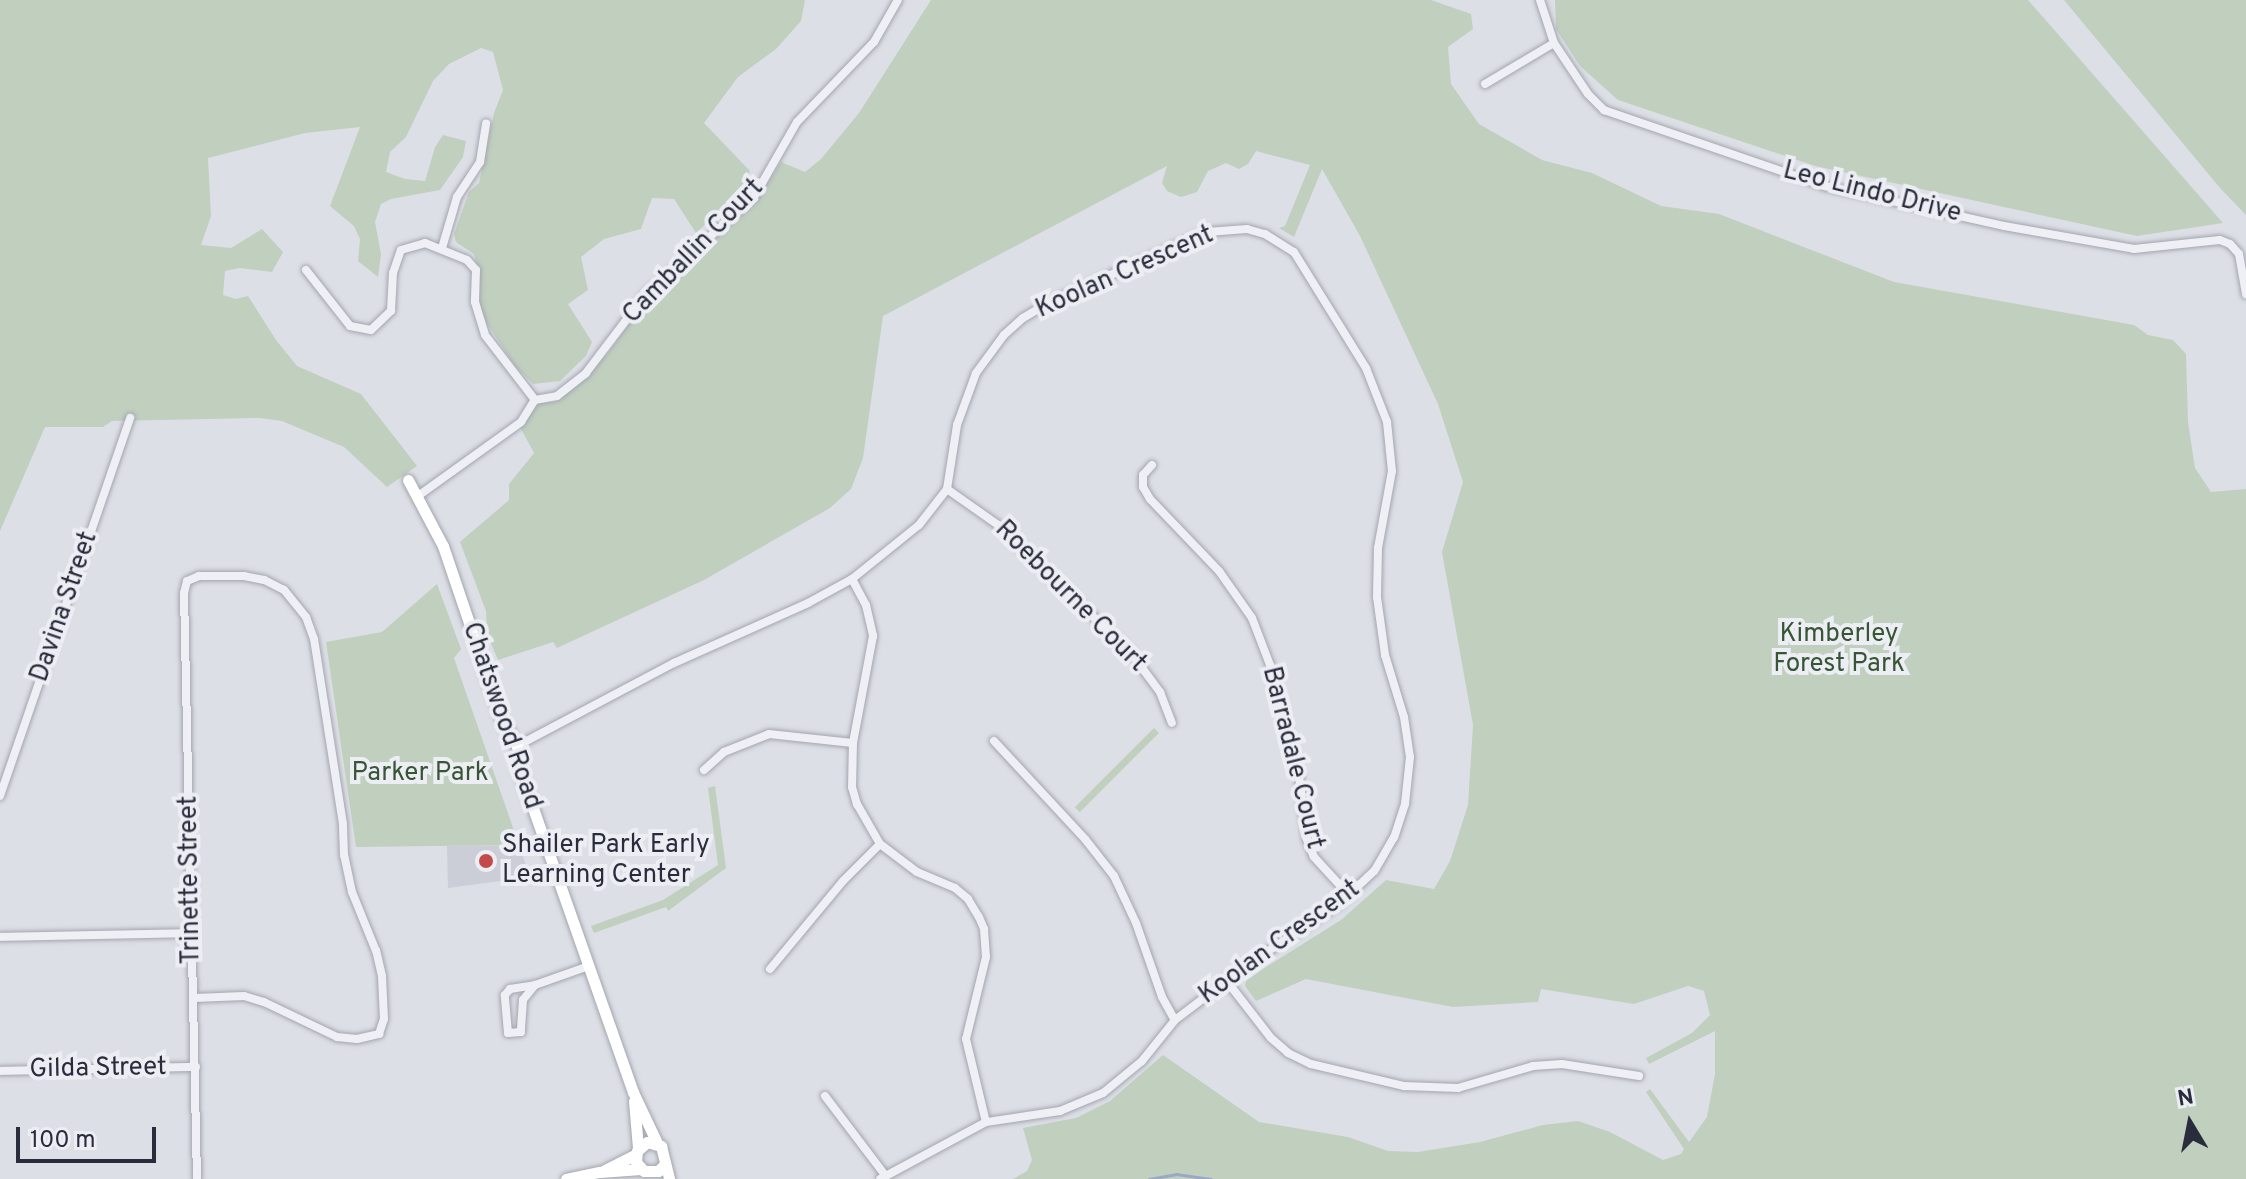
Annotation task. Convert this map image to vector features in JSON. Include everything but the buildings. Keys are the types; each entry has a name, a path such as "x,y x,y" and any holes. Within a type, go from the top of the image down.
{"street":[{"name":"Camballin Court","path":"418,496 521,422 535,400 557,396 586,373 646,294 754,197 783,143 806,110 874,42 898,0"},
{"name":"Leo Lindo Drive","path":"1540,0 1554,43 1588,94 1604,110 1825,186 2004,226 2134,249 2207,240 2230,244 2239,254 2246,294"},
{"path":"1485,84 1554,43"},
{"path":"442,248 457,197 480,162 486,123"},
{"name":"Koolan Crescent","path":"517,746 674,663 808,603 852,579 919,525 947,489 957,425 966,394 989,353 1023,318 1048,303 1207,232 1247,229 1283,243 1294,252 1366,368 1382,404 1390,440 1392,471 1378,548 1377,597 1385,655 1404,717 1410,757 1405,804 1394,837 1374,871 1324,917 1226,980 1175,1020 1142,1061 1103,1093 1060,1111 986,1122 883,1177"},
{"path":"306,270 350,326 371,330 391,311 393,273 401,250 425,243 467,260 476,270 475,302 485,335 535,400"},
{"name":"Davina Street","path":"0,796 4,772 130,418"},
{"name":"Barradale Court","path":"1152,465 1143,475 1143,487 1150,499 1219,571 1252,618 1270,665 1299,776 1307,839 1314,857 1349,895"},
{"name":"Chatswood Road","path":"408,480 443,546 502,720 517,746 526,788 633,1092 657,1143"},
{"name":"Roebourne Court","path":"947,489 964,498 998,525 1131,653 1160,692 1172,723"},
{"name":"Trinette Street","path":"194,998 244,996 264,1002 337,1037 357,1039 379,1034 384,1019 376,951 352,892 344,855 314,639 306,617 284,590 264,580 199,576 187,581 184,593 197,1179"},
{"path":"852,579 866,605 873,636 853,743 855,796 880,844 917,872 955,888 968,899 984,929 986,957 966,1039 986,1122"},
{"path":"704,770 724,752 769,734 853,743"},
{"path":"994,741 1114,876 1136,923 1162,997 1175,1020"},
{"path":"770,969 843,881 880,844"},
{"path":"0,937 192,933"},
{"path":"535,985 523,1000 521,1032 508,1033 506,992 520,985 535,985 589,966"},
{"path":"1226,980 1271,1038 1288,1053 1311,1064 1404,1086 1458,1088 1533,1066 1562,1064 1639,1076"},
{"name":"Gilda Street","path":"0,1071 196,1067"},
{"name":"Chatswood Road","path":"633,1092 637,1151"},
{"path":"825,1096 883,1177"},
{"path":"600,1172 647,1142 657,1143 664,1150 669,1179"},
{"path":"637,1151 647,1173"},
{"path":"566,1179 600,1172 647,1173 658,1171 665,1164"}],"shaded area":[{"name":"Shailer Park Early Learning Center","path":"519,845 530,877 448,888 447,846"}],"green space":[{"path":"0,0 805,0 801,21 776,49 738,77 704,123 750,171 742,191 696,233 674,199 652,198 641,229 604,239 581,257 588,290 568,304 592,342 586,356 560,381 533,384 515,366 480,313 480,277 474,254 456,242 454,234 469,192 479,183 494,113 503,90 493,52 481,48 449,64 433,81 406,137 390,152 386,172 405,179 425,181 435,147 443,135 466,141 463,157 440,190 391,199 381,204 375,222 381,254 378,277 358,261 360,239 354,226 330,206 360,127 305,133 208,158 211,216 201,245 231,248 262,229 283,252 272,272 239,268 225,271 223,295 236,299 248,296 297,366 361,394 417,466 387,487 344,447 282,421 260,418 112,421 103,427 45,427 0,531"},
{"name":"Kimberley Forest Park","path":"931,0 1431,0 1471,14 1473,29 1448,47 1451,84 1479,124 1542,160 1592,173 1661,206 1719,214 1894,282 2134,325 2148,335 2173,340 2186,354 2188,422 2195,468 2211,492 2246,489 2246,1179 1013,1179 1027,1171 1032,1160 1023,1128 1076,1118 1110,1101 1163,1055 1259,1122 1348,1137 1388,1151 1418,1152 1480,1142 1543,1125 1578,1121 1610,1132 1663,1160 1681,1154 1684,1149 1646,1092 1650,1089 1689,1142 1707,1117 1715,1074 1715,1031 1649,1064 1646,1058 1692,1033 1710,1015 1704,991 1688,986 1634,1004 1541,989 1538,1002 1453,1007 1306,979 1256,1001 1245,986 1246,981 1263,969 1341,920 1386,880 1434,889 1450,861 1468,805 1473,725 1442,552 1463,482 1438,404 1360,236 1322,169 1294,237 1279,228 1285,226 1310,165 1256,151 1248,164 1239,169 1226,163 1208,171 1197,192 1181,197 1167,191 1162,183 1167,166 883,316 863,458 851,489 830,508 704,580 557,648 553,642 498,660 487,634 486,611 460,542 509,500 509,484 534,453 520,427 539,403 555,402 607,355 641,307 665,281 733,224 761,195 781,162 805,172 821,159 859,113"},
{"path":"1555,0 2028,0 2223,223 2137,236 1815,166 1618,100 1580,66 1556,29"},
{"path":"2064,0 2246,0 2246,215 2220,188"},
{"name":"Parker Park","path":"437,584 461,649 454,658 519,845 356,847 326,642 382,632"},
{"path":"1154,728 1159,733 1080,812 1075,807"},
{"path":"715,786 726,868 668,911 666,907 594,933 591,926 663,900 718,865 708,788"}],"waterway":[{"path":"1149,1179 1176,1174 1211,1179"}],"place":[{"name":"Shailer Park Early Learning Center","path":"486,861"}]}
